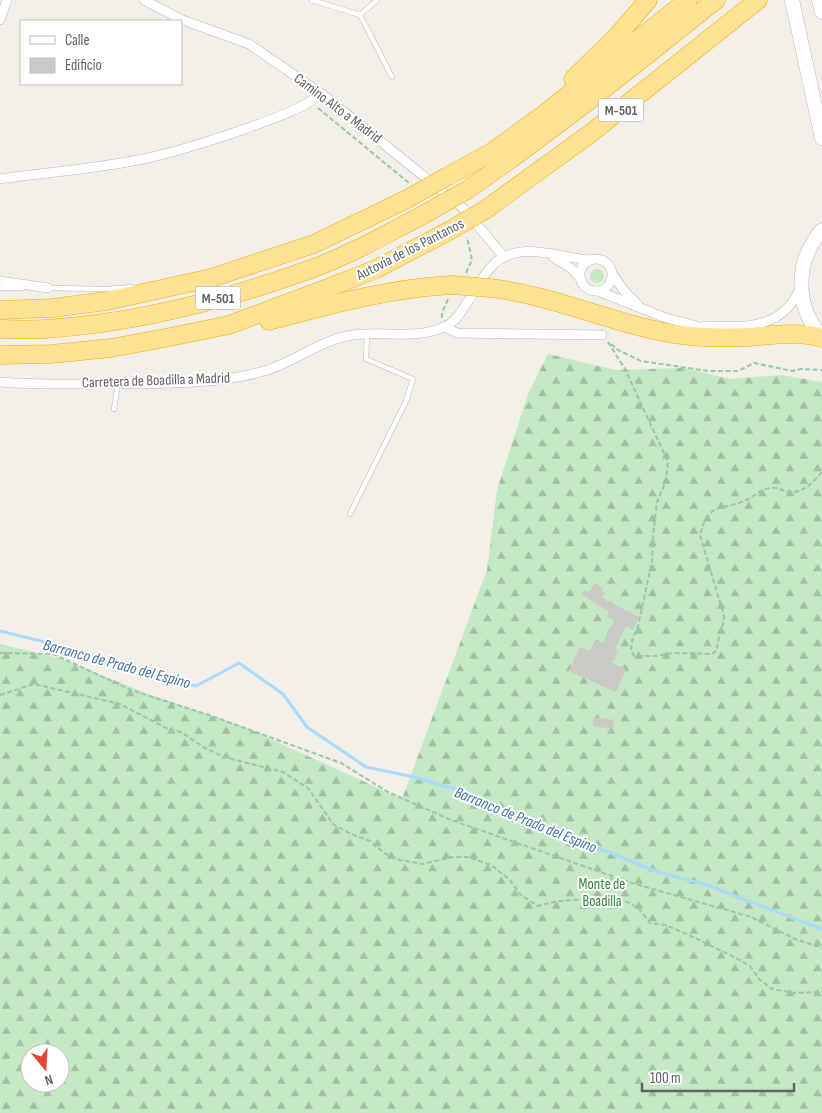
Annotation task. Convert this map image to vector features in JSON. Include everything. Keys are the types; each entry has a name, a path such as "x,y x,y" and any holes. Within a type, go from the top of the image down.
{"highway":[{"path":"448,176 560,91 589,64 648,0"},
{"path":"0,310 52,308 107,301 211,278 314,244 407,199 492,152 543,115 688,0"},
{"name":"Autovía de los Pantanos","path":"0,330 45,329 127,319 193,305 312,269 356,250 424,216 467,190 519,154 576,112 716,0"},
{"name":"Autovía de los Pantanos","path":"0,355 51,354 112,348 229,325 320,292 376,269 485,210 591,133 755,2"},
{"path":"229,325 254,325 390,292 452,285 526,293 671,333 714,338 787,334 822,337"}],"street":[{"path":"0,20 7,0"},
{"name":"Camino Alto a Madrid","path":"144,0 180,19 249,44 322,94 463,208 504,257"},
{"path":"792,0 822,138"},
{"path":"819,0 822,12"},
{"path":"0,179 79,170 144,159 206,142 268,120 299,108 322,94"},
{"path":"822,230 807,253 802,268 801,287 802,300 808,317 822,337"},
{"path":"444,327 458,317 486,273 495,263 504,257 526,251 605,261 626,292 646,311"},
{"path":"544,253 561,260 572,268 586,288 620,299 646,311 718,332 787,334"},
{"path":"580,278 583,265 590,260"},
{"path":"598,292 610,284 613,275"},
{"path":"0,281 48,288"},
{"path":"689,325 740,326 766,322 782,313 792,303 801,287"},
{"name":"Carretera de Boadilla a Madrid","path":"0,382 18,384 118,384 234,378 263,371 288,362 336,339 367,334 413,334 430,332 444,327 449,331 457,333 602,335"}],"lane":[{"path":"312,0 360,15 392,77"},
{"path":"360,15 377,0"},
{"path":"146,286 211,278"},
{"path":"0,288 106,289 136,287"},
{"path":"350,514 406,402 413,379 366,360 367,334"},
{"path":"114,409 118,384"}],"path":[{"path":"822,370 801,369 792,371 754,363 738,371 708,371 640,361 618,350 608,342 625,369 668,462 666,481 657,502 652,562 638,626 632,640 631,650 634,656 654,656 673,653 712,654 717,650 717,640 724,623 724,616 700,535 703,524 709,514 715,509 749,499 757,492 773,487 791,492 804,489 822,472"},
{"path":"0,653 53,654 131,690 209,714 341,763 388,792 451,820 632,883 751,917 795,940 822,948"},
{"path":"0,695 34,684 120,704 170,730 181,732 205,748 224,757 283,772 308,788 333,824 348,834 370,841 384,853 400,860 424,864 452,858 468,857 491,865 509,879 521,895 538,906 558,900 601,896 622,900 638,908 650,923 665,925 687,934 750,966 759,979 772,989 795,993 822,992"}],"green space":[{"path":"597,269 602,271 604,276 602,281 597,283 592,281 590,276 592,271"},
{"name":"Monte de Boadilla","path":"548,354 616,370 683,368 731,379 781,375 822,382 822,1113 0,1113 0,644 62,659 148,694 247,728 402,799 487,570 497,490 528,394"}],"building":[{"path":"595,583 603,588 602,591 605,593 602,598 639,617 633,630 626,626 615,649 618,650 612,663 626,669 616,692 569,671 580,647 590,651 595,640 603,643 614,620 607,617 609,612 581,594 584,590 589,592"},
{"path":"594,717 614,720 613,729 593,726"}],"waterway":[{"name":"Barranco de Prado del Espino","path":"0,631 57,645 130,670 196,686 239,663 283,694 307,727 366,767 414,777 472,794 513,814 658,872 707,885 822,929"}]}
